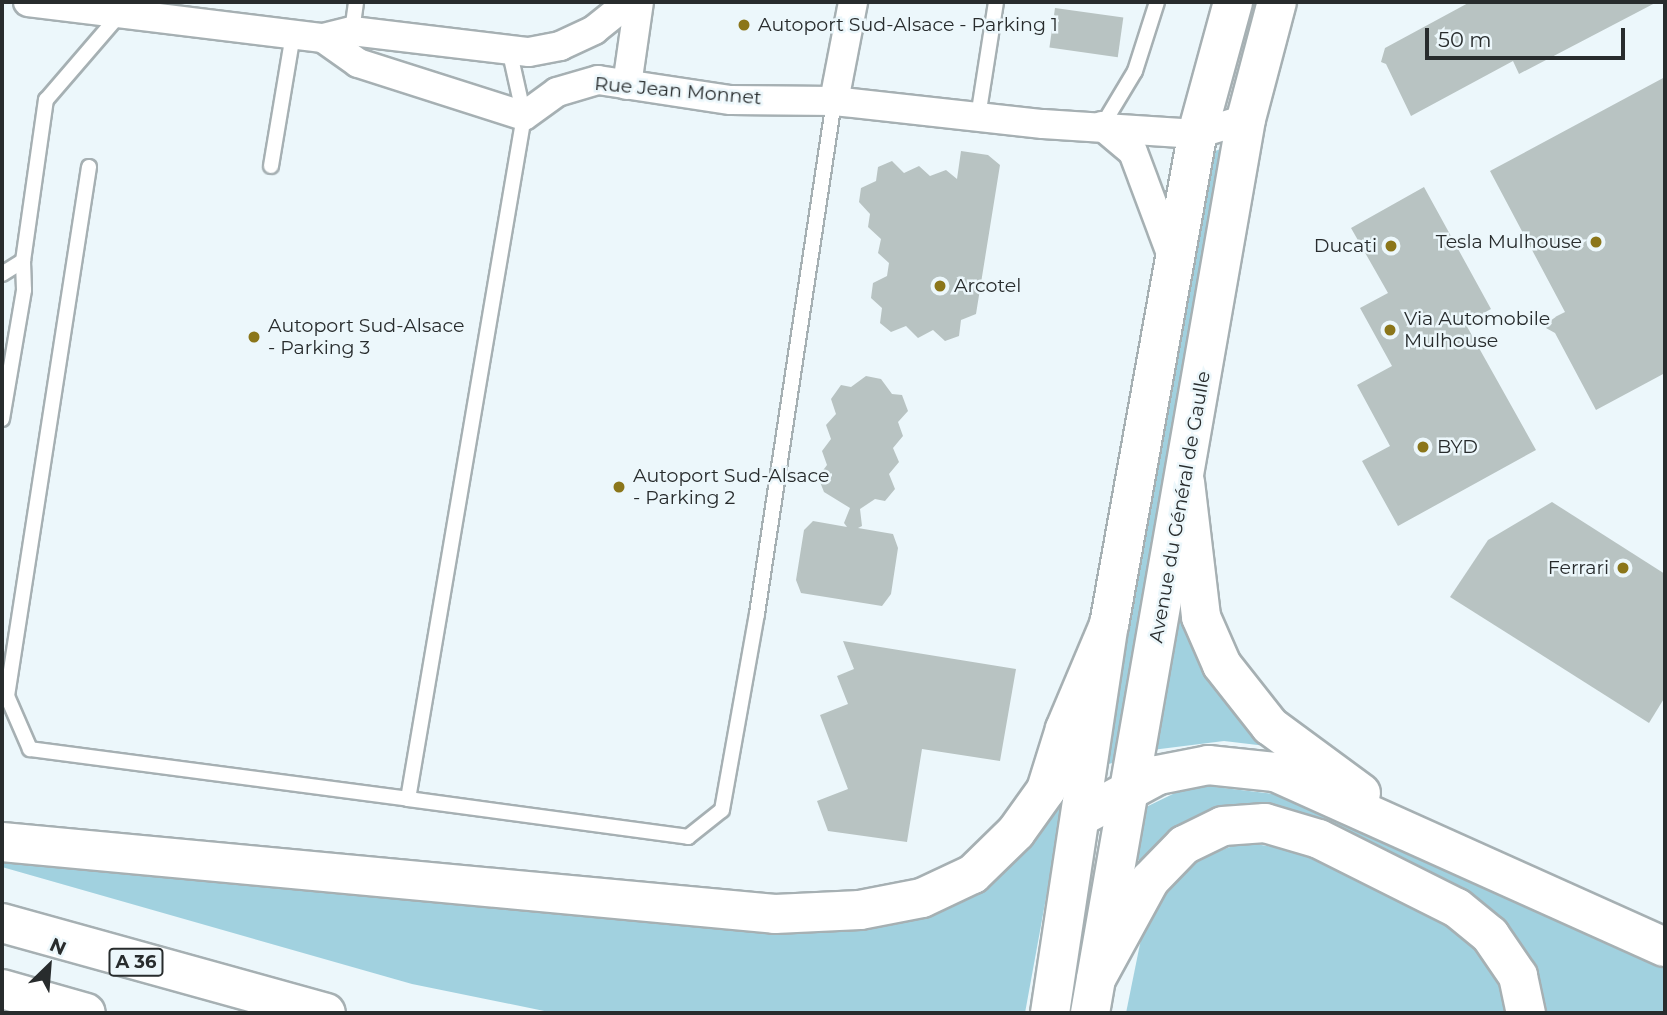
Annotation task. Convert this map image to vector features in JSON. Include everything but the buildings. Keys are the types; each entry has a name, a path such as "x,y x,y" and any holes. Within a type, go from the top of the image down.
{"main road":[{"path":"1050,1013 1109,625 1196,134 1233,2"},
{"name":"Avenue du Général de Gaulle","path":"1093,996 1185,482 1246,119 1277,2"},
{"path":"1185,482 1201,617 1222,665 1270,726 1417,833"},
{"path":"2,842 775,914 860,910 910,901 973,874 1016,832 1046,789 1065,729 1109,625"},
{"path":"1082,816 1158,775 1208,765 1275,772 1417,833 1665,947"},
{"path":"1093,996 1150,880 1184,845 1223,826 1265,823 1319,839 1457,908 1490,935 1518,976 1526,1013"},
{"name":"A 36","path":"2,923 326,1013"},
{"path":"2,989 86,1013"}],"street":[{"path":"28,2 323,38 352,31 529,52 560,46 594,30 629,2"},
{"path":"627,85 639,2"},
{"path":"834,101 853,2"},
{"path":"323,38 358,63 524,116"},
{"name":"Rue Jean Monnet","path":"524,116 578,84 597,80 731,100 834,101 978,117 1196,134 1246,119"},
{"path":"1102,126 1133,152 1174,262"}],"lane":[{"path":"352,31 356,2"},
{"path":"978,117 996,2"},
{"path":"1102,126 1135,71 1157,2"},
{"path":"2,419 24,290 23,261 46,100 120,15"},
{"path":"271,166 293,34"},
{"path":"408,799 524,116 509,50"},
{"path":"89,167 7,696 30,749 688,837 722,810 757,614 834,101"},
{"path":"2,274 23,261"}],"shaded area":[{"path":"1223,148 1116,762 1105,765 1210,153"},
{"path":"1180,592 1266,746 1224,741 1152,750"},
{"path":"1069,772 1025,1013 554,1013 412,984 2,867 2,857 913,916"},
{"path":"1207,786 1275,794 1665,961 1665,1013 1541,1013 1532,968 1223,808 1168,832 1145,860 1135,860 1144,808 1179,791"},
{"path":"1243,842 1303,852 1447,918 1471,938 1502,986 1507,1013 1126,1013 1142,934 1174,879 1196,860"}],"place":[{"name":"Autoport Sud-Alsace - Parking 1","path":"744,25"},
{"name":"Tesla Mulhouse","path":"1596,242"},
{"name":"Ducati","path":"1391,246"},
{"name":"Arcotel","path":"940,286"},
{"name":"Via Automobile Mulhouse","path":"1390,330"},
{"name":"Autoport Sud-Alsace - Parking 3","path":"254,337"},
{"name":"BYD","path":"1423,447"},
{"name":"Autoport Sud-Alsace - Parking 2","path":"619,487"},
{"name":"Ferrari","path":"1623,568"}]}
